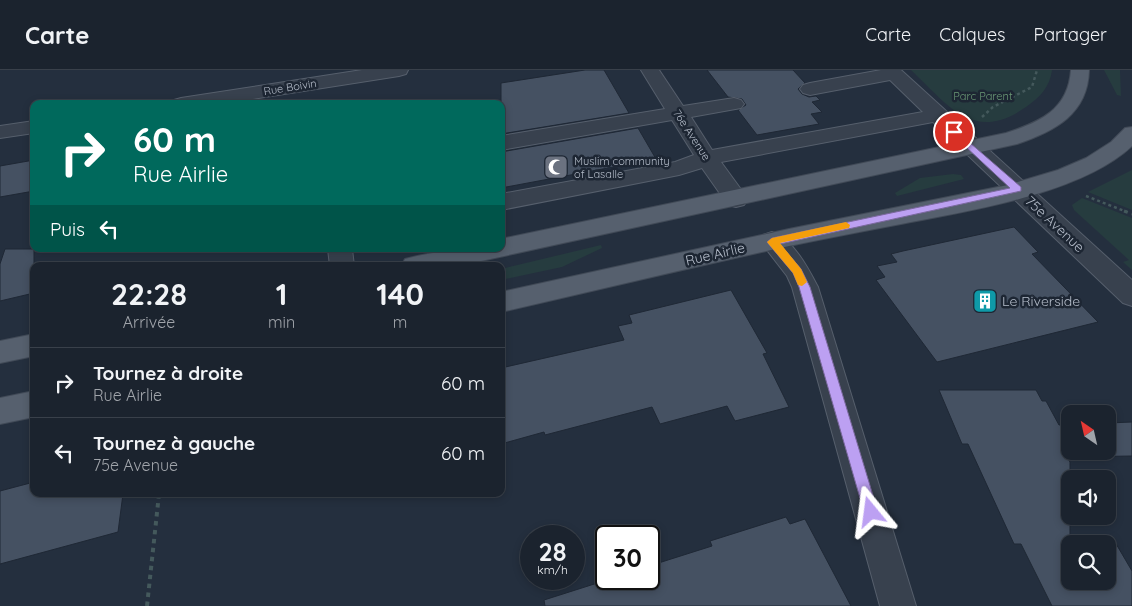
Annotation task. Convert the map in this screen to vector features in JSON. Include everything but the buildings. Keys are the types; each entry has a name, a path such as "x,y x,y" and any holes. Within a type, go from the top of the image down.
{"main road":[{"path":"505,247 736,200 1024,135 1048,124 1074,100 1079,90 1080,70"},
{"name":"Rue Airlie","path":"505,301 1018,189 1064,176 1094,163 1120,147 1132,133"},
{"path":"433,262 481,252"},
{"path":"0,352 30,346"},
{"path":"0,411 30,405"}],"street":[{"name":"Rue Boivin","path":"207,100 399,70"},
{"name":"76e Avenue","path":"650,70 736,200"},
{"path":"810,89 892,72"},
{"name":"75e Avenue","path":"892,72 1132,296"},
{"path":"505,143 734,104"},
{"path":"505,201 678,168 707,158 937,115"},
{"path":"0,132 30,128"},
{"path":"772,242 797,271 805,287 898,606"}],"path":[{"path":"980,121 987,111 993,107 1032,87 1035,83 1037,70"},
{"path":"1084,195 1132,214"},
{"path":"147,606 159,497"}],"green space":[{"name":"Parc Parent","path":"911,70 1052,70 1047,87 1036,99 1026,107 1007,117 991,122 976,121 962,116 937,96"},
{"path":"1104,70 1120,70 1121,96 1117,95"},
{"path":"1132,170 1132,210 1088,192"},
{"path":"953,174 961,175 964,179 897,196 895,193 920,178"},
{"path":"1082,198 1132,218 1132,270 1123,262 1129,260 1074,210 1072,205"},
{"path":"601,245 602,248 562,267 505,279 505,268"}],"slow traffic":[{"path":"802,282 797,271 772,242 846,225"}],"place":[{"name":"Muslim community of Lasalle","path":"556,167"},
{"name":"Le Riverside","path":"985,301"}],"route":[{"path":"871,512 805,287 797,271 772,242 1018,189 954,132"}]}
